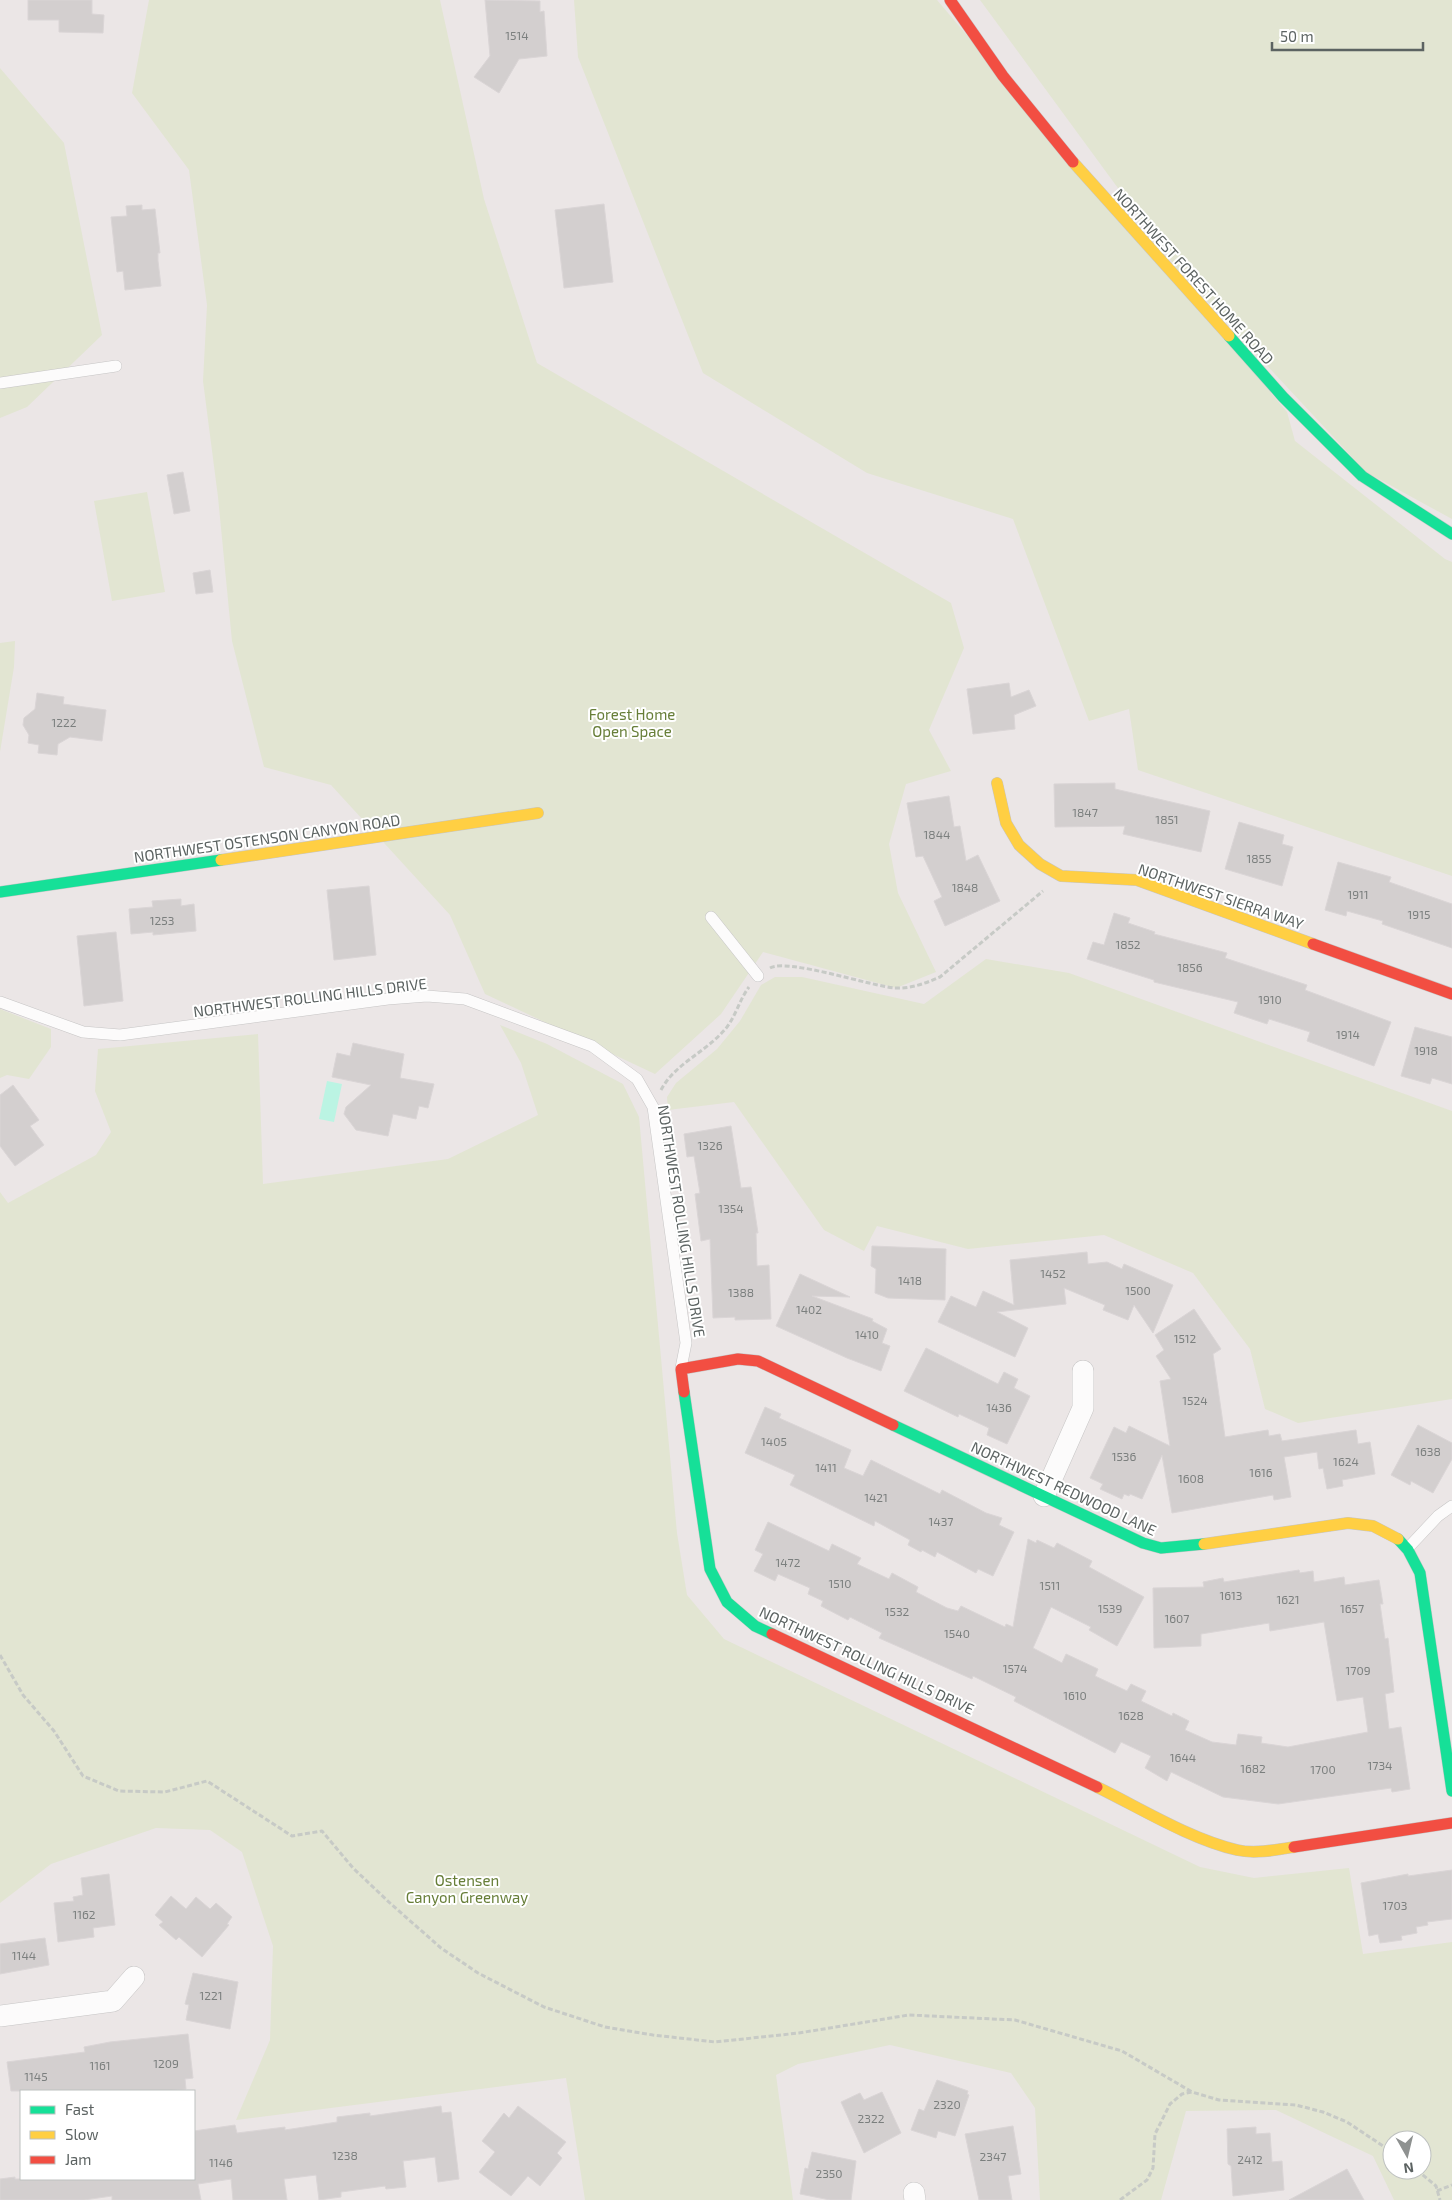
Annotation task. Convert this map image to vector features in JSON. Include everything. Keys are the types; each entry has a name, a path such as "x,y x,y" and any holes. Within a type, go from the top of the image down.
{"street":[{"name":"NORTHWEST FOREST HOME ROAD","path":"950,0 1003,76 1086,179 1283,398 1362,476 1452,534"},
{"name":"NORTHWEST SIERRA WAY","path":"997,783 1006,823 1019,845 1040,864 1060,876 1137,880 1452,994"},
{"name":"NORTHWEST OSTENSON CANYON ROAD","path":"0,892 538,814"},
{"name":"NORTHWEST REDWOOD LANE","path":"681,1369 738,1359 758,1361 1143,1543 1161,1548 1180,1548 1348,1523 1367,1524 1385,1529 1401,1540 1408,1548 1420,1572 1452,1791"},
{"name":"NORTHWEST ROLLING HILLS DRIVE","path":"681,1369 710,1569 727,1602 755,1626 989,1734 1202,1838 1238,1850 1276,1850 1452,1823"},
{"path":"1044,1496 1083,1408 1083,1371"},
{"path":"0,2016 112,2001 134,1977"}],"lane":[{"path":"0,383 116,366"},
{"path":"711,917 758,976"},
{"name":"NORTHWEST ROLLING HILLS DRIVE","path":"0,1002 83,1032 120,1035 388,999 427,996 465,999 592,1046 637,1079 653,1107 686,1343 681,1369"},
{"path":"1408,1548 1438,1516 1452,1506"}],"path":[{"path":"653,1107 666,1081 677,1069 708,1048 728,1026 747,989 758,976 775,965 802,968 896,988 921,985 940,977 1060,876"},
{"path":"0,1655 23,1695 54,1731 83,1776 119,1791 165,1792 207,1781 292,1836 322,1831 353,1868 441,1948 478,1973 544,2007 605,2027 715,2042 799,2033 909,2015 1015,2020 1122,2051 1192,2092 1219,2100 1287,2104 1323,2112 1348,2122 1382,2145"},
{"path":"1120,2200 1146,2180 1153,2168 1155,2134 1170,2104 1182,2094 1192,2092"},
{"path":"1429,2180 1436,2186 1440,2200"},
{"path":"1437,2191 1452,2185"}],"green space":[{"name":"Forest Home Open Space","path":"149,0 440,0 484,199 537,363 951,603 964,648 929,730 951,771 906,784 889,844 898,893 936,972 896,988 763,952 721,1014 655,1074 485,994 450,915 331,785 264,767 232,641 218,497 203,381 207,305 189,170 132,93"},
{"path":"574,0 937,0 1287,412 1295,441 1445,559 1452,562 1452,876 1138,770 1129,709 1089,721 1013,519 867,473 703,373 578,57"},
{"path":"980,0 1452,0 1452,519 1366,472 1178,270"},
{"path":"0,68 64,143 102,335 27,407 0,418"},
{"path":"147,492 165,592 112,601 94,501"},
{"path":"15,641 14,667 0,752 0,643"},
{"path":"986,959 1069,973 1452,1111 1452,1399 1298,1423 1265,1409 1250,1349 1193,1273 1104,1235 968,1249 877,1226 864,1251 824,1230 734,1102 668,1110 667,1097 676,1083 717,1049 740,1021 761,985 775,977 802,977 924,1004"},
{"path":"0,1009 51,1029 51,1047 29,1079 7,1075 0,1078"},
{"name":"Ostensen Canyon Greenway","path":"500,1025 547,1044 623,1084 639,1117 677,1533 687,1595 724,1639 1200,1867 1254,1878 1349,1868 1363,1954 1452,1942 1452,2200 1394,2200 1384,2180 1432,2180 1432,2130 1382,2130 1382,2175 1373,2156 1276,2110 1186,2111 1161,2200 1040,2200 1035,2108 1011,2073 890,2045 798,2064 776,2075 793,2200 585,2200 566,2078 236,2120 270,2040 273,1946 242,1852 210,1830 156,1828 51,1864 0,1903 0,1192 8,1203 96,1155 111,1132 95,1091 98,1049 258,1034 263,1184 448,1159 538,1115 521,1063"}],"shaded area":[{"path":"327,1081 342,1084 334,1122 319,1119"}],"building":[{"path":"28,0 92,0 92,14 104,15 103,33 59,32 59,20 28,20"},
{"path":"485,0 540,1 540,12 544,11 547,56 519,59 499,93 474,77 490,56"},
{"path":"604,204 613,282 564,288 555,210"},
{"path":"142,205 142,210 155,209 160,253 158,253 158,261 161,286 125,290 123,271 117,272 111,217 127,216 126,206"},
{"path":"183,472 190,511 174,514 167,475"},
{"path":"210,570 213,592 196,594 193,573"},
{"path":"1009,683 1011,697 1029,690 1036,706 1014,715 1015,729 973,734 967,689"},
{"path":"37,693 64,697 63,704 106,710 102,741 70,737 58,744 57,755 38,753 39,745 28,743 29,735 23,725 24,718 35,709"},
{"path":"1115,783 1115,789 1210,811 1201,852 1123,834 1125,826 1055,827 1054,784"},
{"path":"949,796 954,827 960,826 966,861 978,855 1000,901 945,926 934,901 942,897 923,856 916,857 907,803"},
{"path":"1239,822 1284,835 1282,844 1293,847 1282,886 1225,869"},
{"path":"1338,862 1391,877 1389,882 1452,904 1452,948 1382,924 1383,921 1347,911 1346,916 1325,910"},
{"path":"369,886 376,955 334,960 327,890"},
{"path":"181,899 181,906 194,904 196,931 153,935 153,932 131,934 129,909 153,907 152,901"},
{"path":"1114,913 1130,918 1128,923 1155,932 1154,934 1227,953 1225,958 1307,985 1305,990 1391,1022 1374,1066 1307,1041 1310,1032 1269,1019 1267,1024 1234,1013 1238,1002 1154,982 1154,980 1087,959 1093,942 1104,945"},
{"path":"116,932 123,1001 84,1006 77,936"},
{"path":"1415,1027 1452,1037 1452,1084 1432,1078 1430,1084 1401,1076"},
{"path":"353,1043 404,1054 400,1078 434,1084 428,1108 419,1106 416,1119 393,1114 388,1136 356,1130 344,1114 346,1107 371,1085 332,1077 337,1053 350,1056"},
{"path":"13,1085 39,1120 30,1126 44,1145 15,1166 0,1146 0,1095"},
{"path":"731,1126 741,1188 751,1187 758,1233 756,1233 757,1266 769,1265 771,1319 735,1320 735,1317 713,1318 710,1239 701,1241 695,1194 700,1193 694,1156 687,1157 684,1134"},
{"path":"872,1246 946,1249 945,1300 888,1298 875,1293 876,1269 871,1266"},
{"path":"1087,1252 1088,1264 1107,1262 1122,1269 1124,1264 1173,1285 1153,1333 1134,1305 1128,1320 1103,1310 1105,1305 1064,1288 1066,1304 997,1312 1028,1328 1015,1357 938,1322 951,1296 976,1307 983,1291 1014,1305 1010,1260"},
{"path":"800,1274 850,1297 812,1296 873,1319 872,1321 887,1329 882,1343 890,1346 881,1371 776,1326"},
{"path":"1194,1309 1221,1349 1213,1354 1225,1437 1268,1430 1269,1436 1280,1434 1282,1441 1356,1430 1358,1444 1370,1442 1375,1474 1342,1480 1343,1486 1327,1489 1323,1468 1319,1469 1317,1452 1284,1457 1291,1497 1274,1500 1273,1495 1172,1513 1162,1455 1142,1499 1130,1494 1129,1496 1124,1494 1122,1499 1100,1489 1103,1484 1090,1478 1114,1427 1126,1433 1129,1426 1170,1446 1160,1381 1171,1379 1156,1356 1164,1350 1155,1335"},
{"path":"926,1348 998,1384 1004,1372 1018,1379 1014,1388 1030,1396 1007,1444 987,1435 989,1428 959,1414 958,1417 904,1391"},
{"path":"765,1407 781,1414 779,1418 851,1450 844,1468 863,1476 871,1460 940,1494 942,1490 986,1513 1002,1518 999,1525 1014,1532 993,1576 978,1569 976,1573 937,1552 935,1557 922,1550 921,1552 908,1545 910,1540 875,1521 874,1526 790,1485 795,1475 745,1453"},
{"path":"1418,1425 1452,1443 1452,1459 1433,1493 1411,1481 1410,1485 1391,1475"},
{"path":"768,1522 829,1551 832,1544 861,1558 857,1564 889,1579 892,1573 918,1587 916,1592 947,1608 958,1611 961,1606 1005,1627 1006,1624 1013,1627 1028,1539 1036,1543 1037,1540 1054,1548 1057,1543 1092,1561 1089,1567 1144,1597 1117,1646 1089,1630 1091,1627 1051,1607 1033,1648 1062,1663 1066,1654 1098,1669 1095,1676 1127,1691 1131,1684 1146,1691 1141,1701 1172,1716 1173,1713 1189,1721 1185,1730 1212,1742 1236,1745 1238,1734 1262,1737 1261,1743 1288,1747 1368,1732 1363,1697 1337,1701 1324,1622 1270,1631 1269,1623 1201,1634 1201,1646 1154,1648 1153,1588 1204,1587 1203,1582 1223,1578 1224,1582 1299,1570 1300,1573 1313,1571 1314,1582 1344,1577 1345,1585 1379,1580 1383,1604 1380,1604 1385,1639 1388,1638 1394,1692 1385,1694 1389,1729 1401,1727 1410,1789 1392,1792 1391,1788 1278,1804 1223,1797 1171,1772 1167,1781 1145,1768 1151,1756 1121,1742 1115,1753 1014,1701 1016,1697 973,1676 972,1679 879,1638 882,1633 850,1617 848,1620 821,1606 823,1601 808,1594 810,1588 778,1574 775,1581 754,1571 763,1554 755,1550"},
{"path":"1452,1870 1452,1919 1427,1922 1428,1925 1416,1927 1417,1933 1401,1936 1402,1940 1380,1943 1378,1934 1369,1936 1361,1883 1408,1874 1408,1876"},
{"path":"109,1874 115,1925 93,1928 94,1937 58,1942 54,1903 74,1901 73,1897 83,1895 81,1878"},
{"path":"171,1896 186,1909 196,1897 210,1909 216,1903 232,1917 227,1924 229,1925 202,1957 179,1937 176,1940 159,1925 163,1922 155,1915"},
{"path":"45,1938 49,1965 0,1974 0,1944"},
{"path":"193,1973 238,1982 230,2029 186,2020 189,2005 185,2004"},
{"path":"188,2034 193,2078 185,2079 186,2089 176,2090 11,2091 7,2062 85,2052 84,2047 110,2042"},
{"path":"937,2080 968,2091 967,2094 969,2095 955,2136 938,2131 936,2138 911,2130 919,2109 924,2111"},
{"path":"882,2092 901,2133 864,2153 841,2102 860,2093 864,2100"},
{"path":"441,2106 442,2113 451,2112 459,2179 438,2182 435,2157 403,2161 406,2187 386,2189 385,2186 341,2192 341,2197 319,2200 316,2175 284,2179 287,2200 233,2200 231,2179 198,2184 201,2200 112,2200 112,2196 84,2200 0,2200 0,2179 15,2177 15,2179 20,2180 195,2180 195,2131 235,2125 237,2133 285,2127 285,2130 337,2122 337,2117 370,2113 370,2116"},
{"path":"518,2106 566,2142 557,2153 562,2158 540,2186 528,2176 511,2196 479,2172 495,2152 482,2141 504,2113 509,2118"},
{"path":"1013,2126 1021,2174 1008,2176 1012,2200 979,2200 965,2134"},
{"path":"1256,2127 1256,2134 1270,2133 1272,2162 1282,2161 1284,2190 1233,2196 1231,2166 1228,2164 1227,2129"},
{"path":"812,2152 856,2161 851,2200 830,2200 800,2194 805,2168 808,2169"},
{"path":"1347,2169 1364,2200 1289,2200"}],"traffic: fast":[{"path":"1229,336 1283,397 1362,476 1452,534"},
{"path":"0,892 221,860"},
{"path":"684,1392 710,1569 727,1602 755,1626 772,1634"},
{"path":"893,1425 1143,1543 1161,1548 1204,1544"},
{"path":"1398,1539 1408,1550 1420,1573 1452,1791"}],"traffic: slow":[{"path":"1073,162 1229,336"},
{"path":"997,783 1006,823 1019,845 1040,864 1061,876 1137,880 1313,944"},
{"path":"221,860 538,813"},
{"path":"1204,1544 1348,1523 1373,1526 1398,1539"},
{"path":"1097,1787 1183,1831 1219,1845 1251,1852 1294,1847"}],"traffic: jam":[{"path":"950,0 1003,76 1073,162"},
{"path":"1313,944 1452,994"},
{"path":"684,1392 681,1369 738,1359 758,1361 893,1425"},
{"path":"772,1634 1097,1787"},
{"path":"1294,1847 1452,1823"}]}
